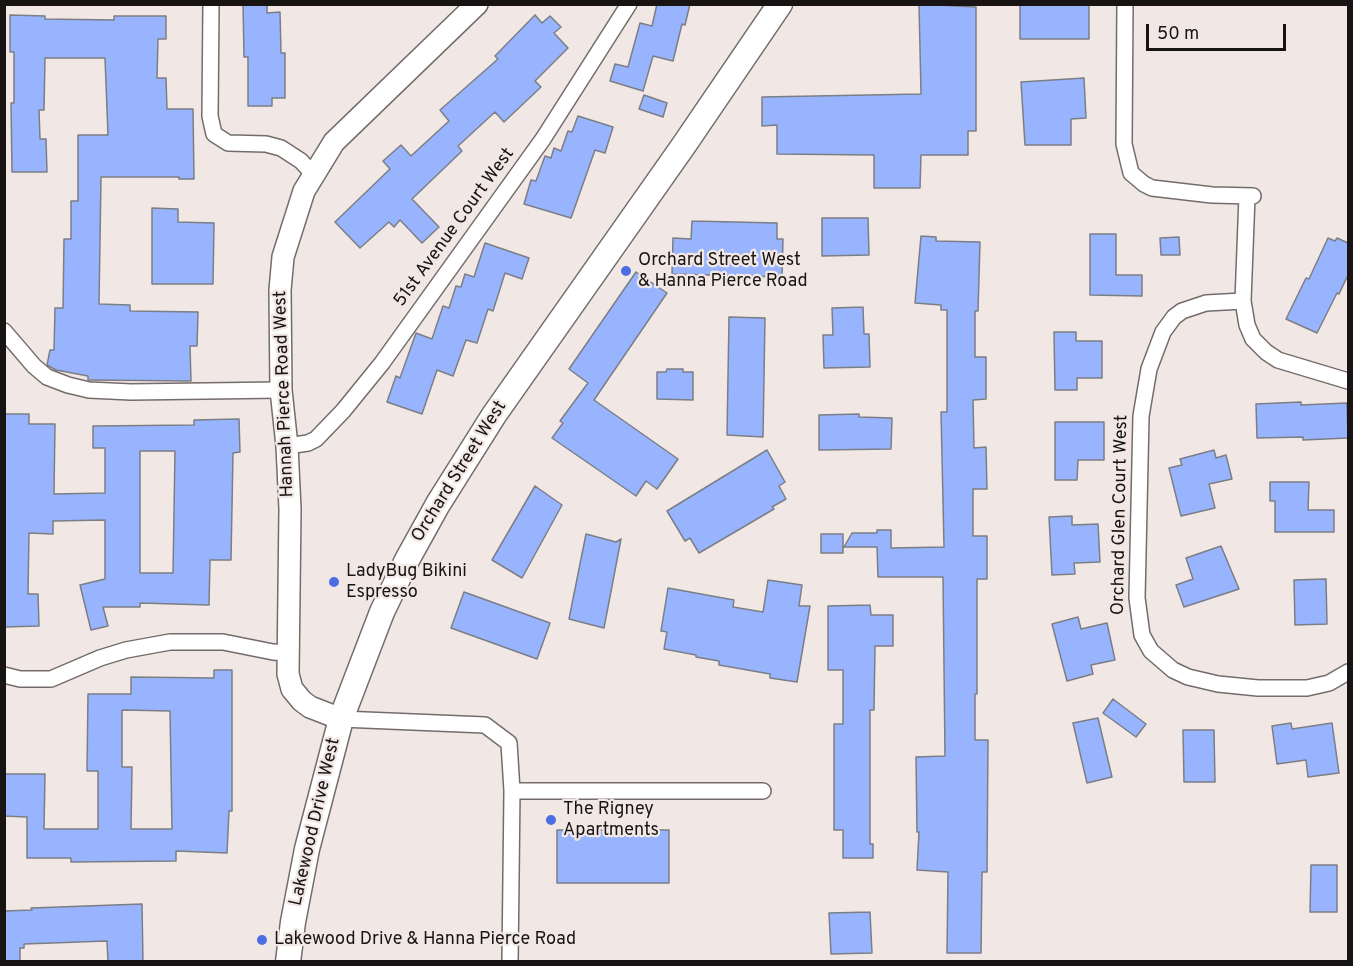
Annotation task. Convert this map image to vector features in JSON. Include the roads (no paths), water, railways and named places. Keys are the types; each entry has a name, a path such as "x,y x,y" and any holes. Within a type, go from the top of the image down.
{"main road":[{"name":"Orchard Street West","path":"341,719 387,601 412,550 468,454 780,4"},
{"name":"Lakewood Drive West","path":"288,962 307,849 341,719"}],"street":[{"path":"210,4 210,116 214,134 228,143 266,144 281,148 313,174"},
{"name":"Hannah Pierce Road West","path":"341,719 310,707 296,695 290,682 288,653 290,509 281,390 281,268 296,213 313,174 334,142 477,4"},
{"name":"51st Avenue Court West","path":"287,447 316,439 343,411 382,363 543,139 629,4"},
{"path":"1125,4 1124,144 1131,173 1152,188 1185,193 1250,196 1243,301 1249,332 1257,345 1287,363 1348,381"},
{"name":"Orchard Glen Court West","path":"1243,301 1206,303 1182,311 1174,317 1163,332 1149,369 1141,416 1137,598 1142,635 1151,651 1173,670 1194,679 1218,684 1258,688 1307,688 1329,683 1348,672"},
{"path":"4,331 34,366 47,377 68,386 89,390 131,392 281,390"},
{"path":"4,675 20,680 51,679 100,658 126,650 170,642 223,642 288,653"},
{"path":"341,719 485,725 509,743 512,791 510,962"},
{"path":"512,791 763,791"}],"place":[{"name":"Orchard Street West & Hanna Pierce Road","path":"626,271"},
{"name":"LadyBug Bikini Espresso","path":"334,582"},
{"name":"The Rigney Apartments","path":"551,820"},
{"name":"Lakewood Drive & Hanna Pierce Road","path":"262,940"}]}
